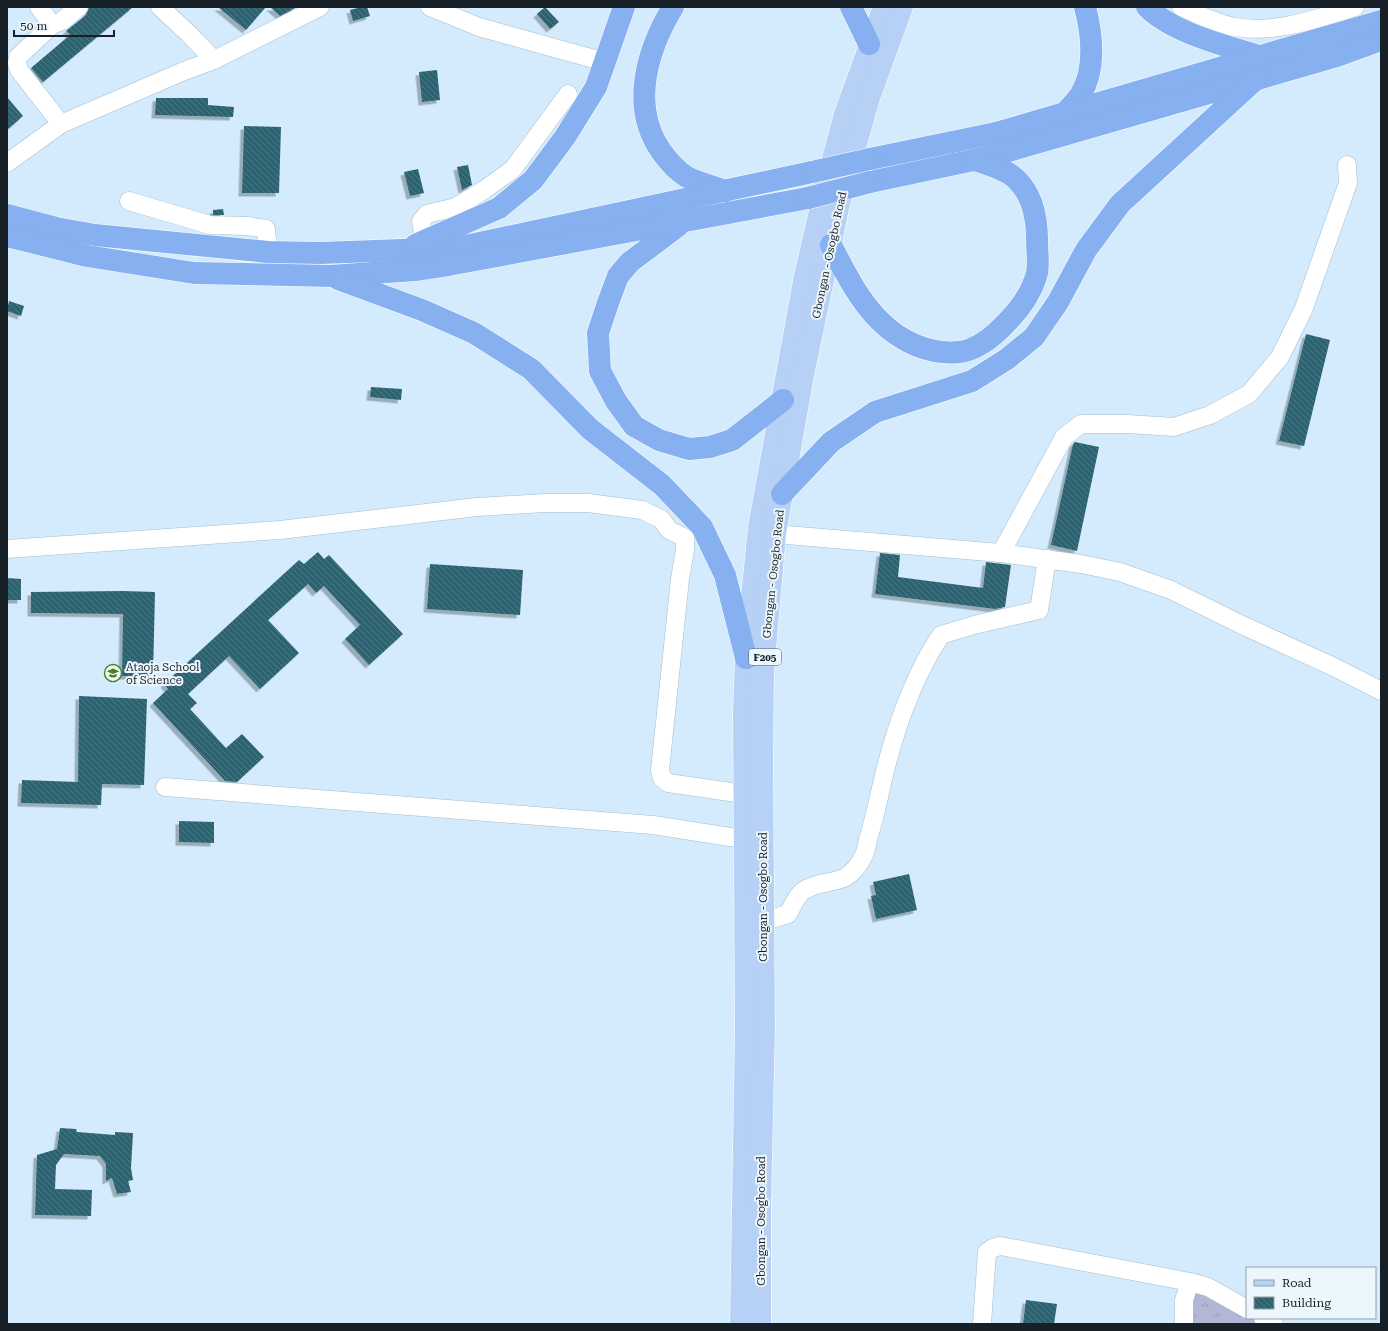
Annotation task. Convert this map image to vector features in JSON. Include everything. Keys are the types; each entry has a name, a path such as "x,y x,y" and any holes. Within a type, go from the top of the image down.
{"highway":[{"path":"403,250 498,208 533,180 565,137 596,87 624,7"},
{"path":"673,7 662,26 646,70 644,111 654,140 670,163 687,176 725,191"},
{"path":"851,7 869,44"},
{"path":"1065,113 1082,93 1088,74 1091,54 1091,30 1085,7"},
{"path":"1147,7 1173,25 1228,47 1259,56"},
{"path":"7,215 56,228 95,235 268,252 320,253 456,248 996,133 1381,20"},
{"path":"7,236 87,256 194,273 331,276 415,270 808,198 870,182 975,160 1337,56 1381,40"},
{"path":"782,494 831,442 875,412 972,381 1007,359 1034,337 1058,302 1086,250 1120,204 1255,80"},
{"path":"832,245 856,292 880,322 911,345 930,350 960,352 974,347 996,334 1014,315 1027,298 1037,273 1037,224 1030,196 1016,177 975,160"},
{"path":"684,221 648,246 630,262 618,276 598,333 600,371 616,401 634,426 659,440 689,449 710,447 732,440 783,400"},
{"path":"331,276 422,310 474,333 531,369 590,429 662,486 702,527 725,575 746,658"}],"main road":[{"name":"Gbongan - Osogbo Road","path":"742,1324 746,1029 744,794 746,658 759,527 805,276 828,177 845,114 869,44 884,7"},
{"name":"Gbongan - Osogbo Road","path":"760,1324 764,921 762,763 763,672 775,534 802,380 846,175 869,98 902,7"}],"street":[{"path":"39,7 52,25"},
{"path":"61,124 13,67 17,63 18,57 52,25 62,22 79,7"},
{"path":"160,7 214,60"},
{"path":"7,163 61,124 184,71 214,60 320,7"},
{"path":"430,7 479,27 605,62"},
{"path":"1181,7 1235,27 1279,28 1311,21 1354,7"},
{"path":"424,242 421,221 428,214 456,207 484,190 512,169 568,94"},
{"path":"1001,554 1064,437 1081,424 1127,424 1174,427 1210,415 1249,394 1280,357 1304,308 1348,183 1347,165"},
{"path":"128,201 210,225 248,226 266,229 268,252"},
{"path":"7,549 280,530 478,507 588,503 642,510 661,519 669,530 685,538 685,550 680,579 660,770 662,778 668,783 744,794"},
{"path":"775,534 1048,559 1120,572 1171,590 1334,667 1381,691"},
{"path":"764,921 788,914 802,892 820,884 841,880 849,876 863,856 877,812 884,775 900,722 912,687 928,654 941,635 974,625 1039,610 1048,559"},
{"path":"166,787 653,825 744,839"},
{"path":"982,1324 987,1252 1000,1246 1190,1282 1208,1287 1246,1308"},
{"path":"1184,1324 1184,1300 1190,1282"},
{"path":"1265,1319 1274,1324"}],"green space":[{"path":"1218,1290 1246,1308 1246,1319 1262,1319 1269,1324 1179,1324 1180,1294"}],"building":[{"path":"89,7 133,7 43,82 31,68 70,35 66,31 86,15"},
{"path":"218,7 266,7 246,30"},
{"path":"270,7 297,7 280,16"},
{"path":"367,7 370,16 353,21 350,10"},
{"path":"545,7 559,22 550,29 537,14"},
{"path":"437,70 440,100 422,102 419,72"},
{"path":"7,97 23,116 7,130"},
{"path":"156,98 208,98 208,105 234,107 233,117 155,115"},
{"path":"244,126 281,127 279,193 242,193"},
{"path":"468,165 472,185 462,190 457,167"},
{"path":"418,169 424,193 410,196 404,172"},
{"path":"223,209 224,215 213,215 213,210"},
{"path":"9,301 24,306 21,316 7,311"},
{"path":"1306,334 1330,340 1304,446 1279,441"},
{"path":"371,387 402,389 401,400 370,397"},
{"path":"1075,442 1099,447 1077,551 1051,545 1073,444"},
{"path":"318,552 324,559 329,555 403,634 369,665 345,639 360,625 324,586 316,593 308,584 268,620 299,653 260,689 229,656 188,694 197,703 190,709 226,748 242,734 264,757 237,782 225,781 153,703 168,689 164,684 299,560 304,564"},
{"path":"880,553 900,555 898,577 983,588 986,562 1011,565 1005,607 995,609 875,594"},
{"path":"430,564 523,570 520,615 427,609"},
{"path":"7,578 21,579 21,600 7,600"},
{"path":"31,592 155,592 153,676 122,676 123,614 31,613"},
{"path":"79,696 147,699 144,785 102,784 101,805 21,803 22,780 78,782"},
{"path":"179,821 214,822 214,843 179,842"},
{"path":"909,874 917,910 876,919 871,896 876,895 873,882"},
{"path":"60,1128 76,1129 77,1132 115,1135 115,1132 133,1133 131,1168 133,1180 128,1181 131,1192 117,1194 112,1178 106,1181 106,1164 100,1156 64,1154 56,1165 55,1189 92,1190 91,1216 35,1215 37,1155 57,1149"},
{"path":"1026,1300 1057,1304 1054,1324 1023,1324"}],"place":[{"name":"Ataoja School of Science","path":"113,673"}]}
